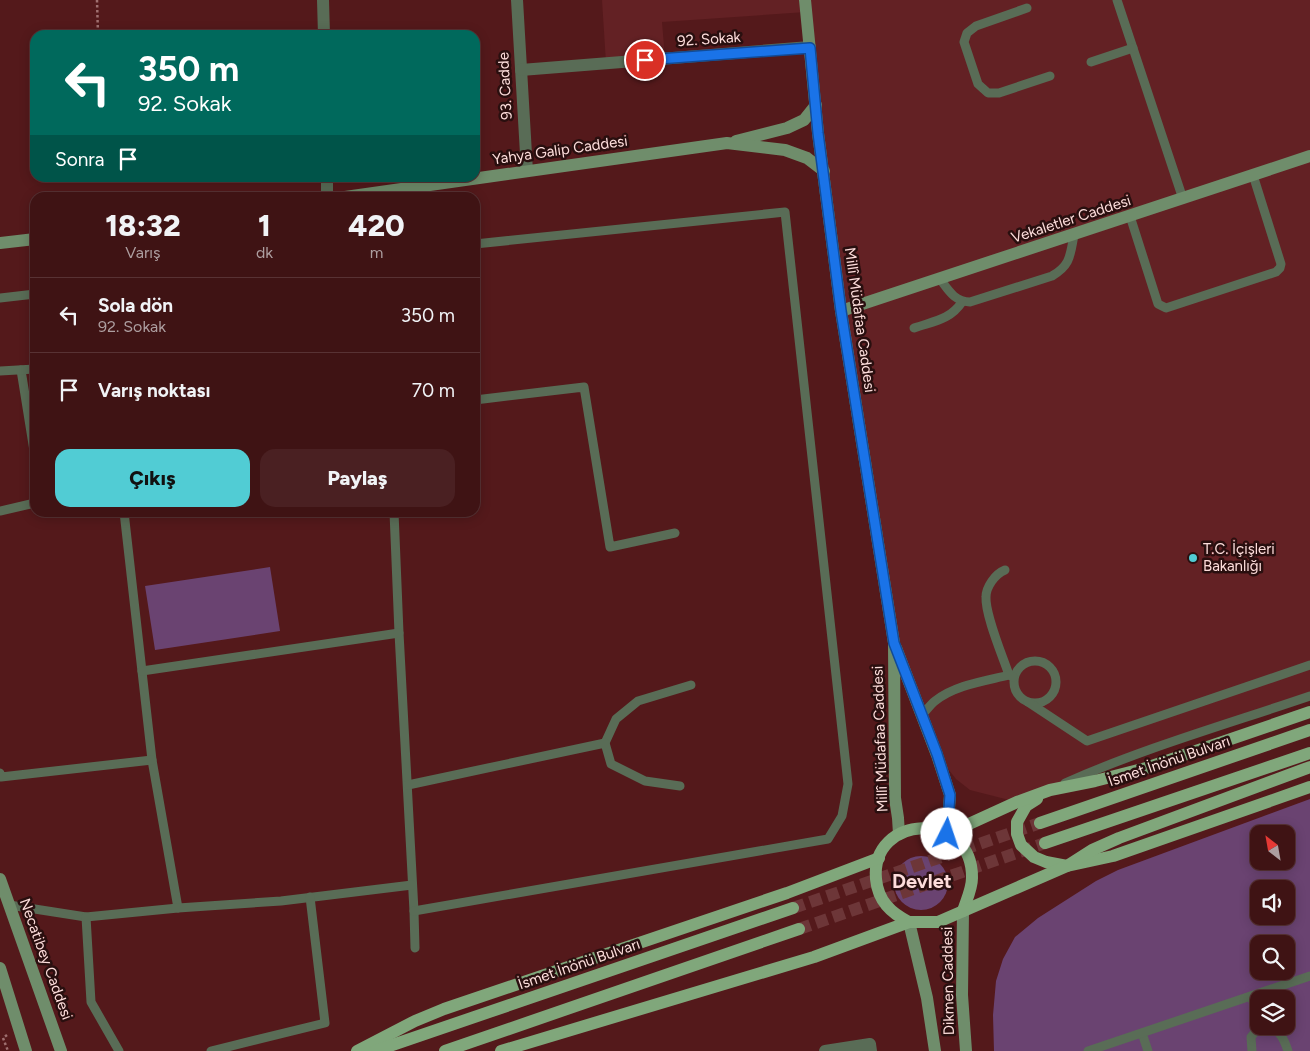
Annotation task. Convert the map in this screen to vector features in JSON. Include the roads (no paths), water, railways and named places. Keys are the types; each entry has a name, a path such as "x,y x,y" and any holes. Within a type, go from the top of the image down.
{"main road":[{"name":"Millî Müdafaa Caddesi","path":"805,0 841,311 894,643 894,798 898,818 898,834"},
{"name":"Yahya Galip Caddesi","path":"480,179 726,143 787,128 804,120 816,105"},
{"name":"Yahya Galip Caddesi","path":"726,143 785,150 807,158 824,171"},
{"name":"Vekaletler Caddesi","path":"841,311 940,280 1310,156"},
{"name":"Yahya Galip Caddesi","path":"400,192 461,182"},
{"path":"0,244 30,240"},
{"name":"Millî Müdafaa Caddesi","path":"894,643 950,795 947,834"},
{"path":"947,834 1017,802 1050,790 1146,768 1310,712"},
{"name":"İsmet İnönü Bulvarı","path":"1040,823 1310,730"},
{"path":"1046,843 1310,753"},
{"path":"501,1051 531,1047 814,957 910,922 938,922 1067,866 1092,850 1119,838 1310,767"},
{"path":"1050,790 1026,806 1017,822 1017,834 1021,845 1034,857 1046,862 1067,866 1112,856 1310,787"},
{"path":"910,922 896,916 881,899 875,873 879,858 887,844 898,834 913,828 929,827 947,834 957,840 966,852 971,866 972,880 963,911"},
{"path":"357,1051 444,1009 787,894 879,858"},
{"name":"Necatibey Caddesi","path":"0,879 61,1051"},
{"name":"İsmet İnönü Bulvarı","path":"375,1051 793,908"},
{"name":"Dikmen Caddesi","path":"963,911 962,995 966,1051"},
{"name":"Dikmen Caddesi","path":"910,922 927,998 936,1051"},
{"path":"445,1051 799,929"},
{"path":"0,968 2,983 26,1051"}],"street":[{"path":"323,0 324,30"},
{"name":"93. Cadde","path":"517,0 527,171"},
{"name":"92. Sokak","path":"521,70 810,48"},
{"path":"825,1051 870,1044 871,1051"}],"lane":[{"path":"1117,0 1183,199"},
{"path":"1027,8 976,26 967,32 964,42 978,84 988,93 999,93 1050,76"},
{"path":"1091,62 1133,48"},
{"path":"1130,216 1158,304 1162,307 1166,308 1276,272 1281,264 1253,175"},
{"path":"414,911 828,839 842,816 848,784 785,212 480,243"},
{"path":"940,280 954,298 962,302 970,302 1052,276 1062,270 1069,261 1074,234"},
{"path":"0,298 30,295"},
{"path":"914,328 948,316 962,302"},
{"path":"0,372 30,369"},
{"path":"21,370 30,425"},
{"path":"480,399 584,387 610,547 675,533"},
{"path":"0,512 30,504"},
{"path":"125,517 152,760 178,908"},
{"path":"394,517 414,911 414,948"},
{"path":"1005,570 992,580 986,598 988,611 1017,694 1085,740 1090,741 1310,665"},
{"path":"142,671 399,633"},
{"path":"922,715 935,701 949,692 971,685 1012,677 1019,668 1030,661 1044,662 1054,672 1056,678 1054,693 1042,702 1028,702"},
{"path":"680,786 645,781 611,764 605,743 616,719 638,701 691,685"},
{"path":"1050,790 1094,770 1310,696"},
{"path":"408,785 605,743"},
{"path":"0,773 1,777 152,760"},
{"path":"9,905 86,917 310,897 412,885"},
{"path":"211,1051 325,1023 310,897"},
{"path":"86,917 91,1002 119,1051"},
{"path":"1269,990 1310,976"},
{"path":"1088,1051 1114,1047 1142,1033 1250,996"},
{"path":"1142,1033 1148,1051"},
{"path":"1252,1051 1251,1037 1253,1035"},
{"path":"1281,1035 1288,1051"}],"tunnel":[{"path":"793,908 1040,823"},
{"path":"799,929 1045,843"}],"place":[{"name":"T.C. İçişleri Bakanlığı","path":"1193,558"}],"district":[{"name":"Devlet","path":"922,881"}]}
